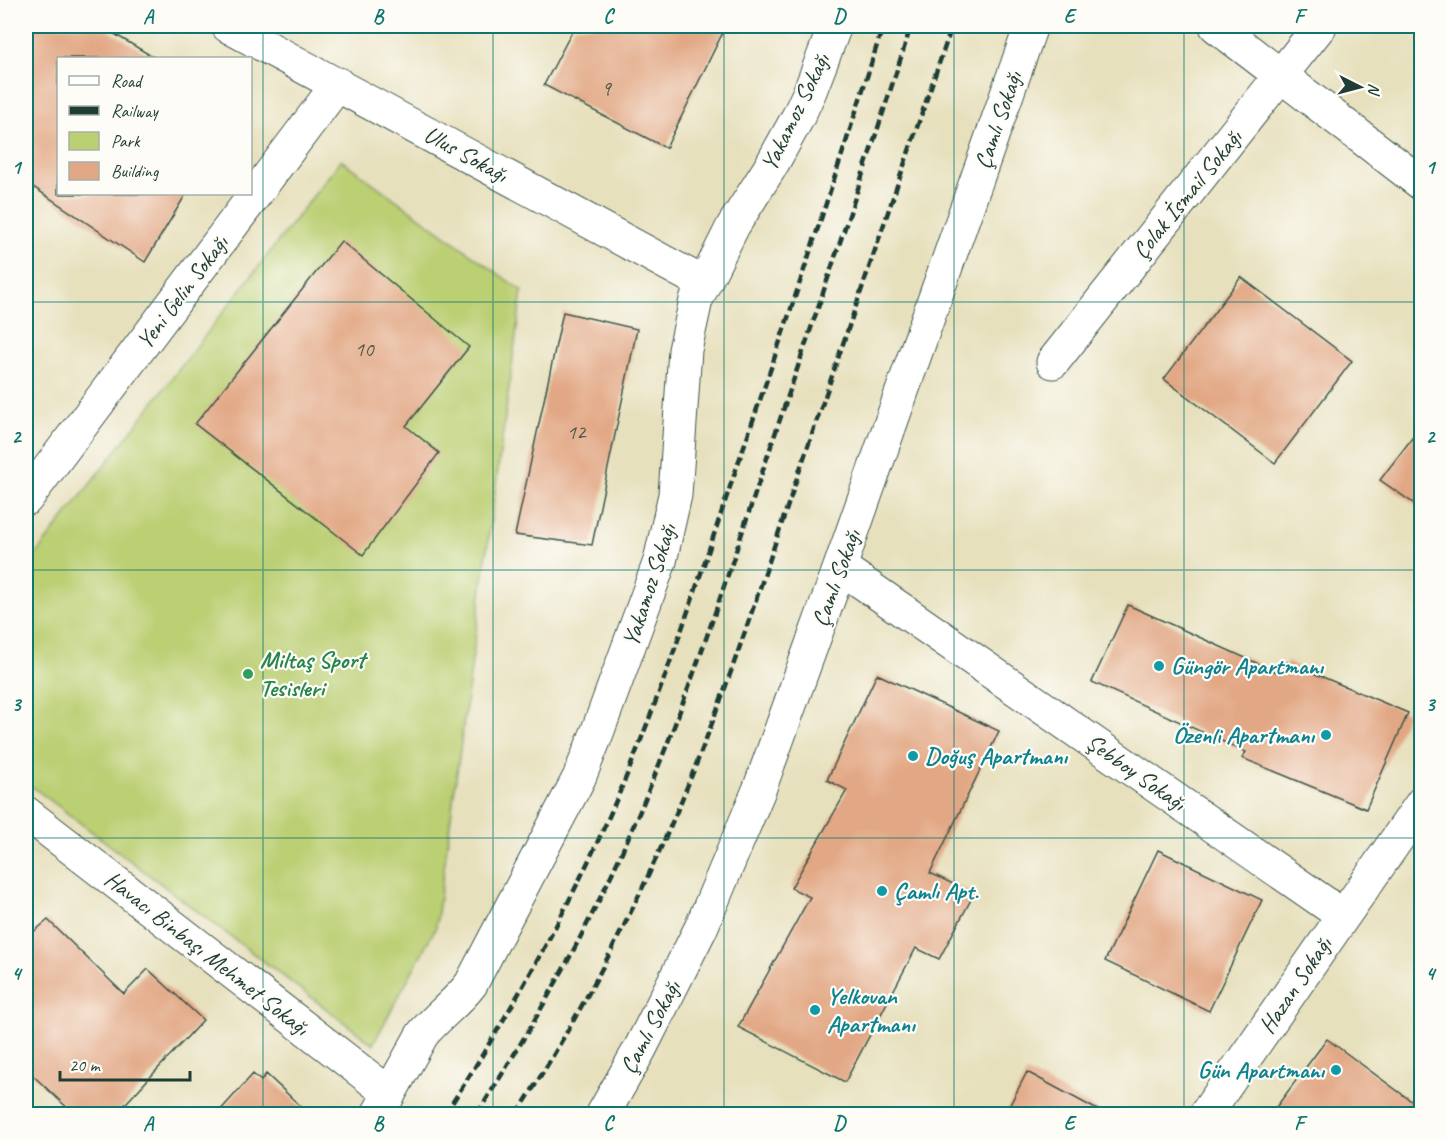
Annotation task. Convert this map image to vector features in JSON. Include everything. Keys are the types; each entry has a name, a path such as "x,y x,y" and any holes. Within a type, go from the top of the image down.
{"street":[{"name":"Ulus Sokağı","path":"228,26 704,283"},
{"name":"Yakamoz Sokağı","path":"383,1104 422,1035 439,1015 458,1001 471,984 561,815 597,733 666,542 675,495 686,343 696,300 733,226 771,166 798,117 835,26"},
{"name":"Çamlı Sokağı","path":"603,1114 662,1007 734,854 771,760 1031,26"},
{"path":"1216,26 1422,184"},
{"name":"Çolak İsmail Sokağı","path":"1053,362 1320,26"},
{"name":"Yeni Gelin Sokağı","path":"26,499 339,84"},
{"name":"Şebboy Sokağı","path":"840,567 1342,915"},
{"name":"Hazan Sokağı","path":"1206,1114 1342,915 1422,803"},
{"name":"Havacı Binbaşı Mehmet Sokağı","path":"26,813 383,1104"}],"green space":[{"name":"Miltaş Sport Tesisleri","path":"341,160 522,291 436,927 373,1044 26,782 26,567"}],"building":[{"path":"26,26 101,26 153,57 57,57 57,195 185,195 145,262 26,182"},
{"path":"575,26 726,26 666,148 544,85"},
{"path":"341,241 469,347 406,426 439,453 363,555 195,424"},
{"path":"1241,277 1352,361 1275,463 1164,379"},
{"path":"563,312 637,329 592,545 515,535"},
{"path":"1422,425 1422,509 1380,480"},
{"path":"1128,605 1281,674 1287,662 1408,713 1366,809 1242,758 1246,752 1092,682"},
{"path":"877,674 999,731 930,873 974,894 939,959 916,948 845,1082 738,1027 810,897 791,888 847,790 827,780"},
{"path":"1158,850 1262,900 1209,1011 1105,961"},
{"path":"48,920 124,994 148,969 203,1020 116,1114 74,1114 26,1069 26,938"},
{"name":"Gün Apartmanı","path":"1327,1039 1422,1109 1422,1114 1271,1114"},
{"path":"1027,1072 1105,1114 1005,1114"},
{"path":"253,1074 261,1081 266,1074 309,1114 217,1114"}],"railway":[{"path":"445,1114 502,1023 555,928 624,782 690,604 810,251 883,26"},
{"path":"477,1114 537,1016 592,915 667,746 722,594 911,26"},
{"path":"517,1114 570,1027 618,937 662,846 701,752 750,616 952,26"}],"place":[{"name":"Güngör Apartmanı","path":"1159,666"},
{"name":"Miltaş Sport Tesisleri","path":"248,674"},
{"name":"Özenli Apartmanı","path":"1326,735"},
{"name":"Doğuş Apartmanı","path":"913,756"},
{"name":"Çamlı Apt.","path":"882,891"},
{"name":"Yelkovan Apartmanı","path":"815,1010"},
{"name":"Gün Apartmanı","path":"1336,1070"}]}
